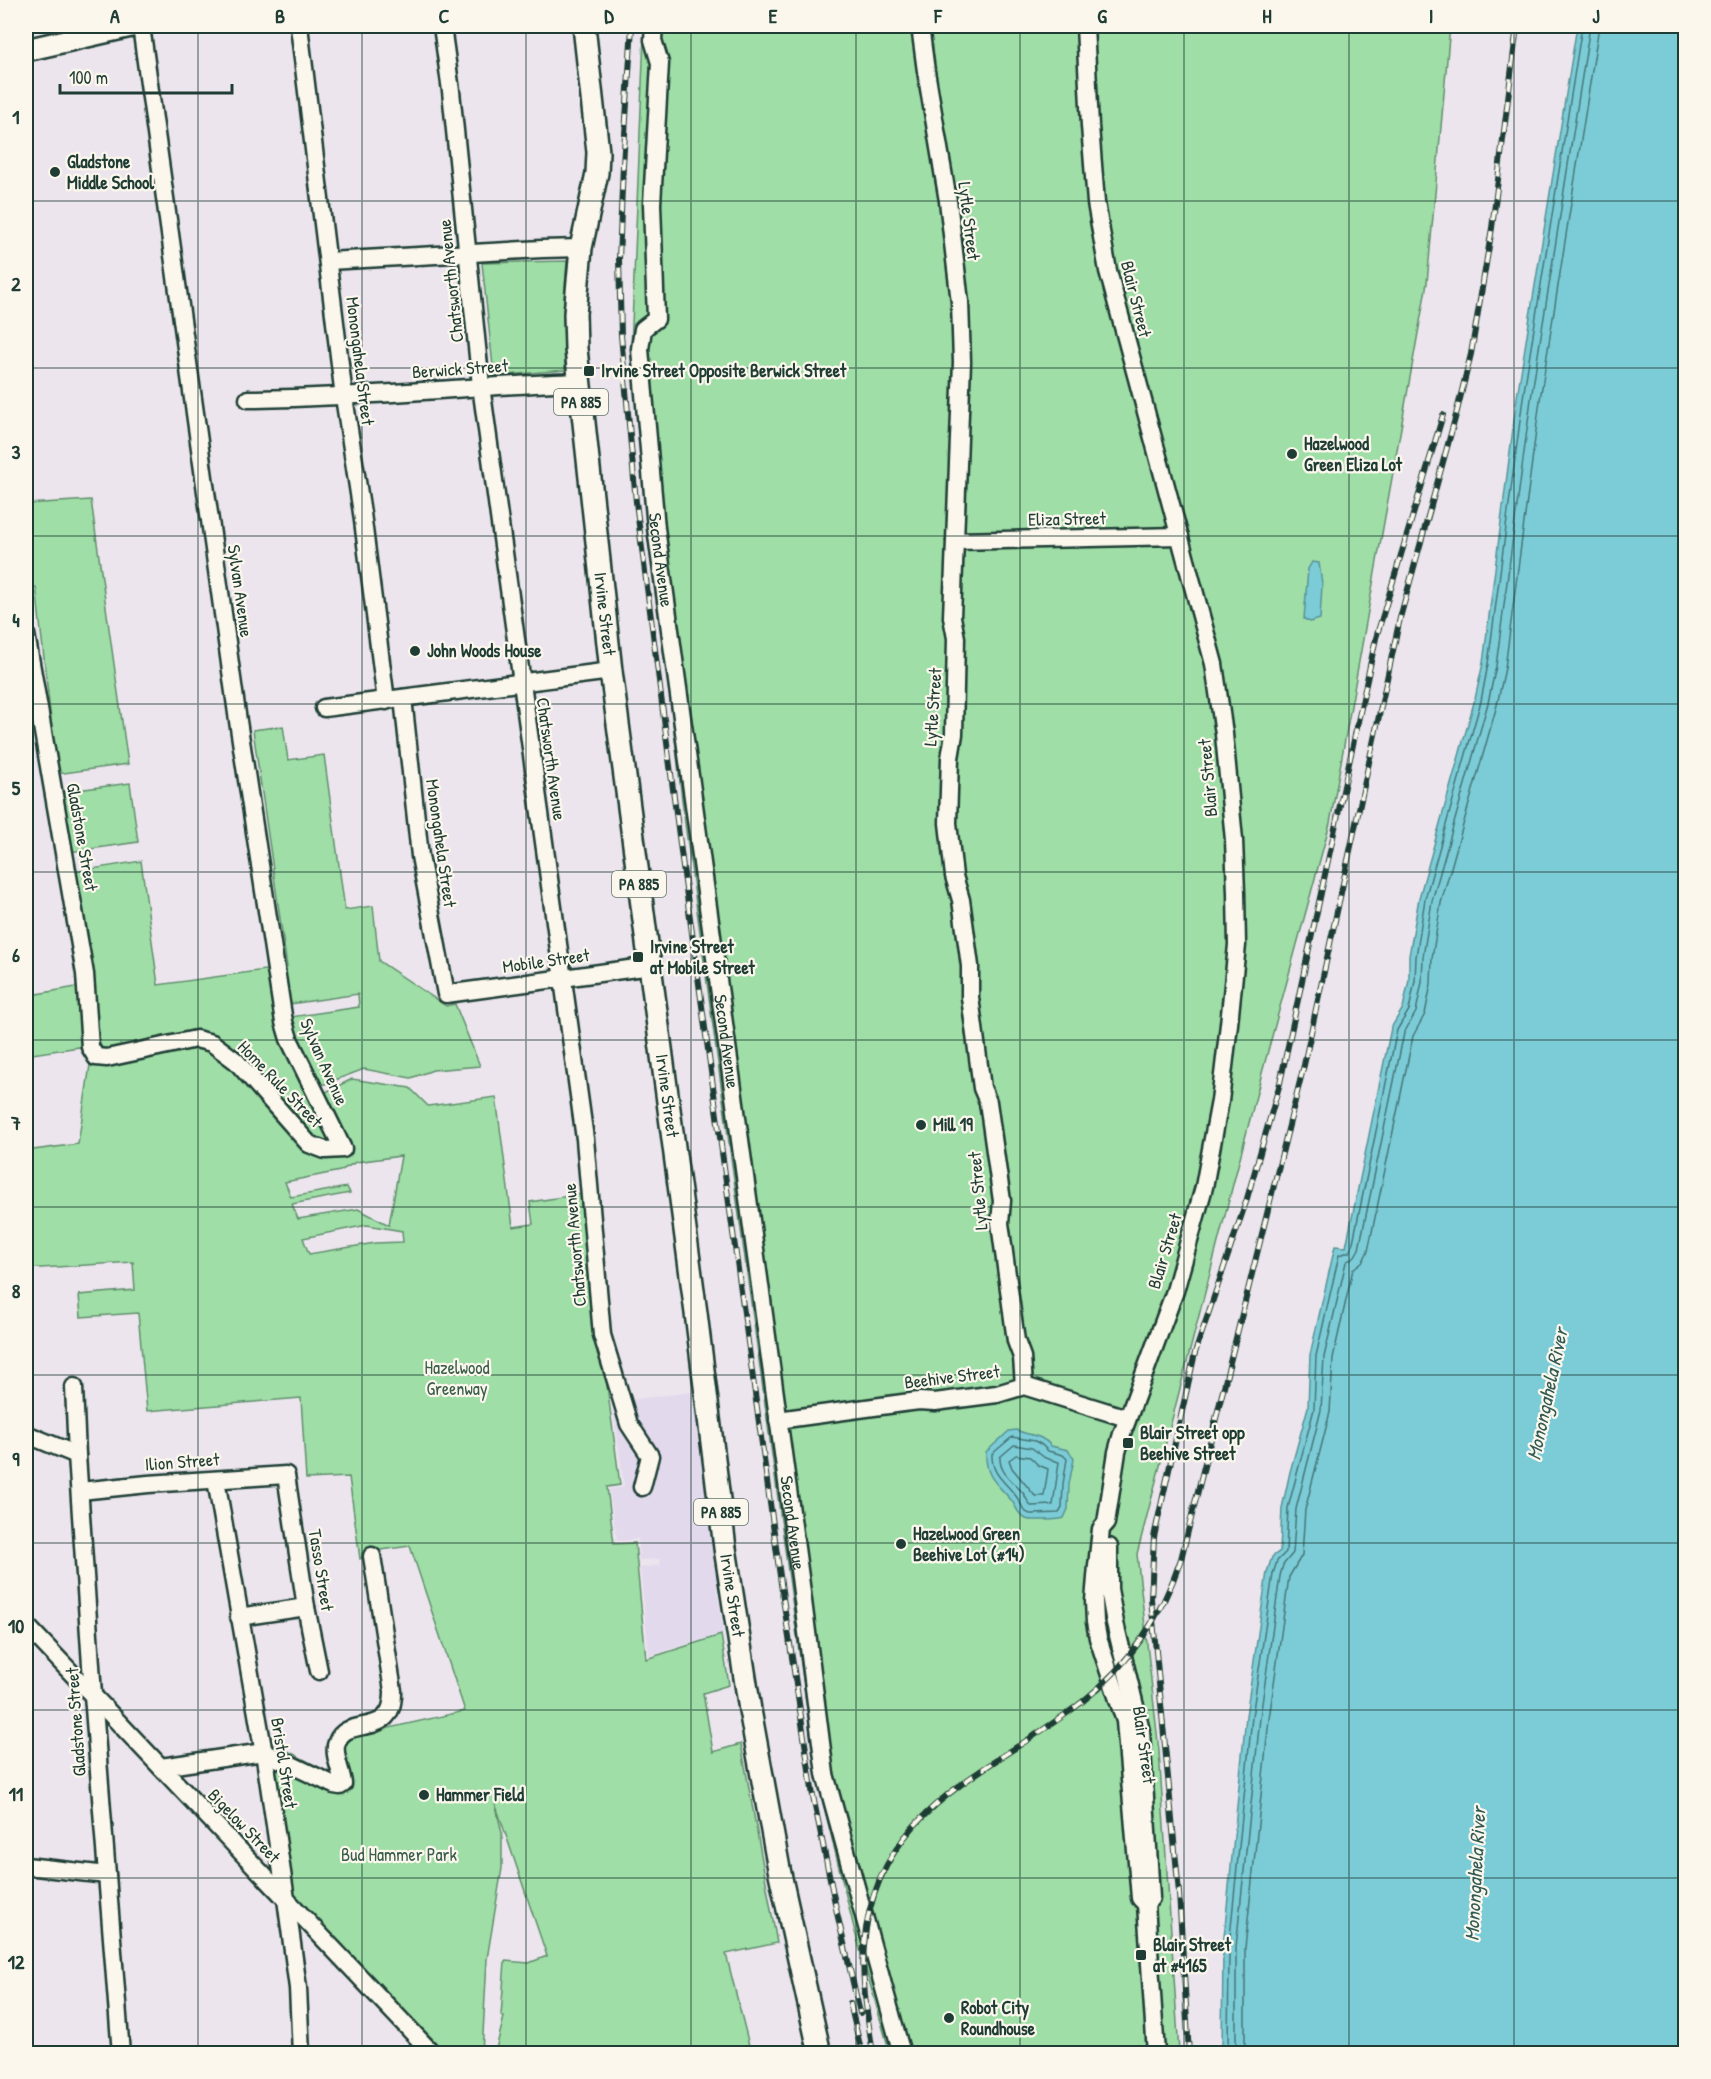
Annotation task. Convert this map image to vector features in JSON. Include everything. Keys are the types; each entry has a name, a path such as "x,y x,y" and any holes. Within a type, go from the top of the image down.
{"main road":[{"path":"26,50 131,26"},
{"name":"Irvine Street","path":"584,26 598,134 597,173 581,248 575,314 579,382 610,671 651,966 725,1548 779,1869 820,2054"}],"street":[{"name":"Sylvan Avenue","path":"141,26 238,721 284,1022 289,1039 343,1149"},
{"name":"Monongahela Street","path":"299,26 344,398 362,513 386,700"},
{"name":"Chatsworth Avenue","path":"442,26 452,91 481,386 585,1139 602,1335 629,1424 650,1456 642,1487"},
{"name":"Second Avenue","path":"654,26 653,40 660,63 652,204 656,319 643,329 640,349 656,528 825,1774 902,2054"},
{"name":"Lytle Street","path":"920,26 948,201 960,302 962,362 952,617 956,638 954,734 950,758 948,823 953,869 961,900 970,966 970,997 982,1088 988,1102 1002,1201 1000,1223 1016,1341 1022,1358 1024,1386"},
{"name":"Blair Street","path":"1086,26 1094,181 1108,271 1214,664 1220,699 1233,840 1237,945 1220,1101 1204,1187 1174,1291 1127,1418 1117,1452 1106,1523 1101,1528 1094,1601 1098,1638 1125,1721 1140,1898 1146,1904 1156,2054"},
{"path":"328,261 581,248"},
{"name":"Berwick Street","path":"248,399 344,398 481,386 579,382"},
{"name":"Eliza Street","path":"955,541 1180,536"},
{"name":"Gladstone Street","path":"26,634 85,974 90,1047"},
{"path":"324,708 610,671"},
{"name":"Monongahela Street","path":"403,698 420,856 446,994"},
{"name":"Mobile Street","path":"446,994 651,966"},
{"name":"Home Rule Street","path":"90,1047 96,1057 107,1058 196,1040 212,1043 236,1061 309,1144 325,1150 343,1149"},
{"name":"Beehive Street","path":"778,1420 903,1402 935,1402 997,1394 1024,1386 1127,1418"},
{"name":"Gladstone Street","path":"74,1387 93,1695 121,2054"},
{"path":"26,1434 77,1455"},
{"name":"Ilion Street","path":"80,1491 286,1475"},
{"name":"Tasso Street","path":"286,1475 306,1607 320,1671"},
{"name":"Bristol Street","path":"216,1480 264,1752 286,1899 298,1988 301,2054"},
{"path":"161,1767 264,1752 334,1785 343,1784 335,1749 337,1740 344,1731 383,1720 394,1704 372,1556"},
{"path":"240,1617 306,1607"},
{"name":"Bigelow Street","path":"26,1626 433,2054"},
{"path":"26,1866 107,1875"}],"shaded area":[{"path":"610,1386 628,1400 692,1392 723,1633 649,1656 640,1568 660,1565 660,1559 639,1560 638,1539 617,1541 609,1489 624,1487"}],"green space":[{"path":"653,26 1450,26 1427,283 1330,823 1262,1073 1137,1554 1159,1751 1179,2053 890,2053 855,1932 816,1774 683,809 631,349 644,36"},
{"path":"567,261 563,313 565,370 494,376 482,263"},
{"path":"91,500 128,764 57,774 36,587 26,588 26,504"},
{"name":"Hazelwood Greenway","path":"283,726 288,760 324,755 345,910 373,906 379,961 446,1006 455,1004 480,1066 433,1070 411,1078 364,1069 322,1085 324,1093 352,1079 410,1088 428,1106 496,1097 513,1227 533,1224 530,1202 582,1194 620,1485 607,1487 614,1544 635,1543 646,1659 721,1635 729,1685 703,1693 713,1752 741,1744 777,1943 726,1954 751,2053 495,2053 504,2017 501,2016 505,1961 529,1963 547,1956 495,1803 502,1833 502,1868 487,1959 482,2053 446,2053 293,1894 277,1808 276,1745 334,1775 331,1741 465,1711 410,1546 381,1550 360,1559 349,1477 306,1479 301,1398 147,1411 138,1313 81,1317 79,1295 135,1290 133,1262 26,1269 26,1151 78,1144 93,1045 26,1055 26,996 93,984 73,872 141,861 158,985 287,967 253,730","holes":["358,994 359,1007 291,1017 290,1004","401,1156 389,1225 358,1209 298,1219 292,1204 350,1193 347,1187 291,1197 285,1182 340,1171 356,1162","367,1225 402,1231 403,1242 375,1243 309,1254 303,1238"]},
{"path":"130,783 138,842 70,852 62,792"}],"water":[{"name":"Monongahela River","path":"1577,26 1685,26 1685,2053 1222,2053 1223,1947 1246,1716 1267,1572 1272,1557 1280,1551 1282,1508 1308,1407 1310,1355 1335,1246 1346,1247 1391,1028 1403,1008 1409,980 1409,956 1419,898 1483,663 1517,397"},
{"path":"1312,562 1319,563 1322,584 1320,619 1310,622 1304,619 1308,569"},
{"path":"1016,1430 1039,1437 1051,1446 1068,1450 1074,1459 1069,1484 1068,1509 1064,1518 1026,1519 990,1474 986,1452 1009,1431"}],"railway":[{"path":"632,26 619,259 621,335 636,502 683,867 783,1598 813,1796 860,2013"},
{"path":"873,2054 864,1986 864,1945 873,1898 890,1859 913,1827 942,1799 1082,1702 1115,1672 1154,1620 1181,1559 1304,1065 1400,618 1471,354 1492,228 1517,26"},
{"path":"1189,2054 1179,1893 1151,1599 1154,1537 1195,1353 1246,1202 1280,1083 1376,638 1443,415"},
{"path":"850,2003 862,2054"}],"place":[{"name":"Gladstone Middle School","path":"55,172"},
{"name":"Irvine Street Opposite Berwick Street","path":"589,371"},
{"name":"Hazelwood Green Eliza Lot","path":"1292,454"},
{"name":"John Woods House","path":"415,651"},
{"name":"Irvine Street at Mobile Street","path":"638,957"},
{"name":"Mill 19","path":"921,1125"},
{"name":"Blair Street opp Beehive Street","path":"1128,1443"},
{"name":"Hazelwood Green Beehive Lot (#14)","path":"901,1544"},
{"name":"Hammer Field","path":"424,1795"},
{"name":"Blair Street at #4165","path":"1141,1955"},
{"name":"Robot City Roundhouse","path":"949,2018"}],"park label":[{"name":"Bud Hammer Park","path":"399,1855"}]}
